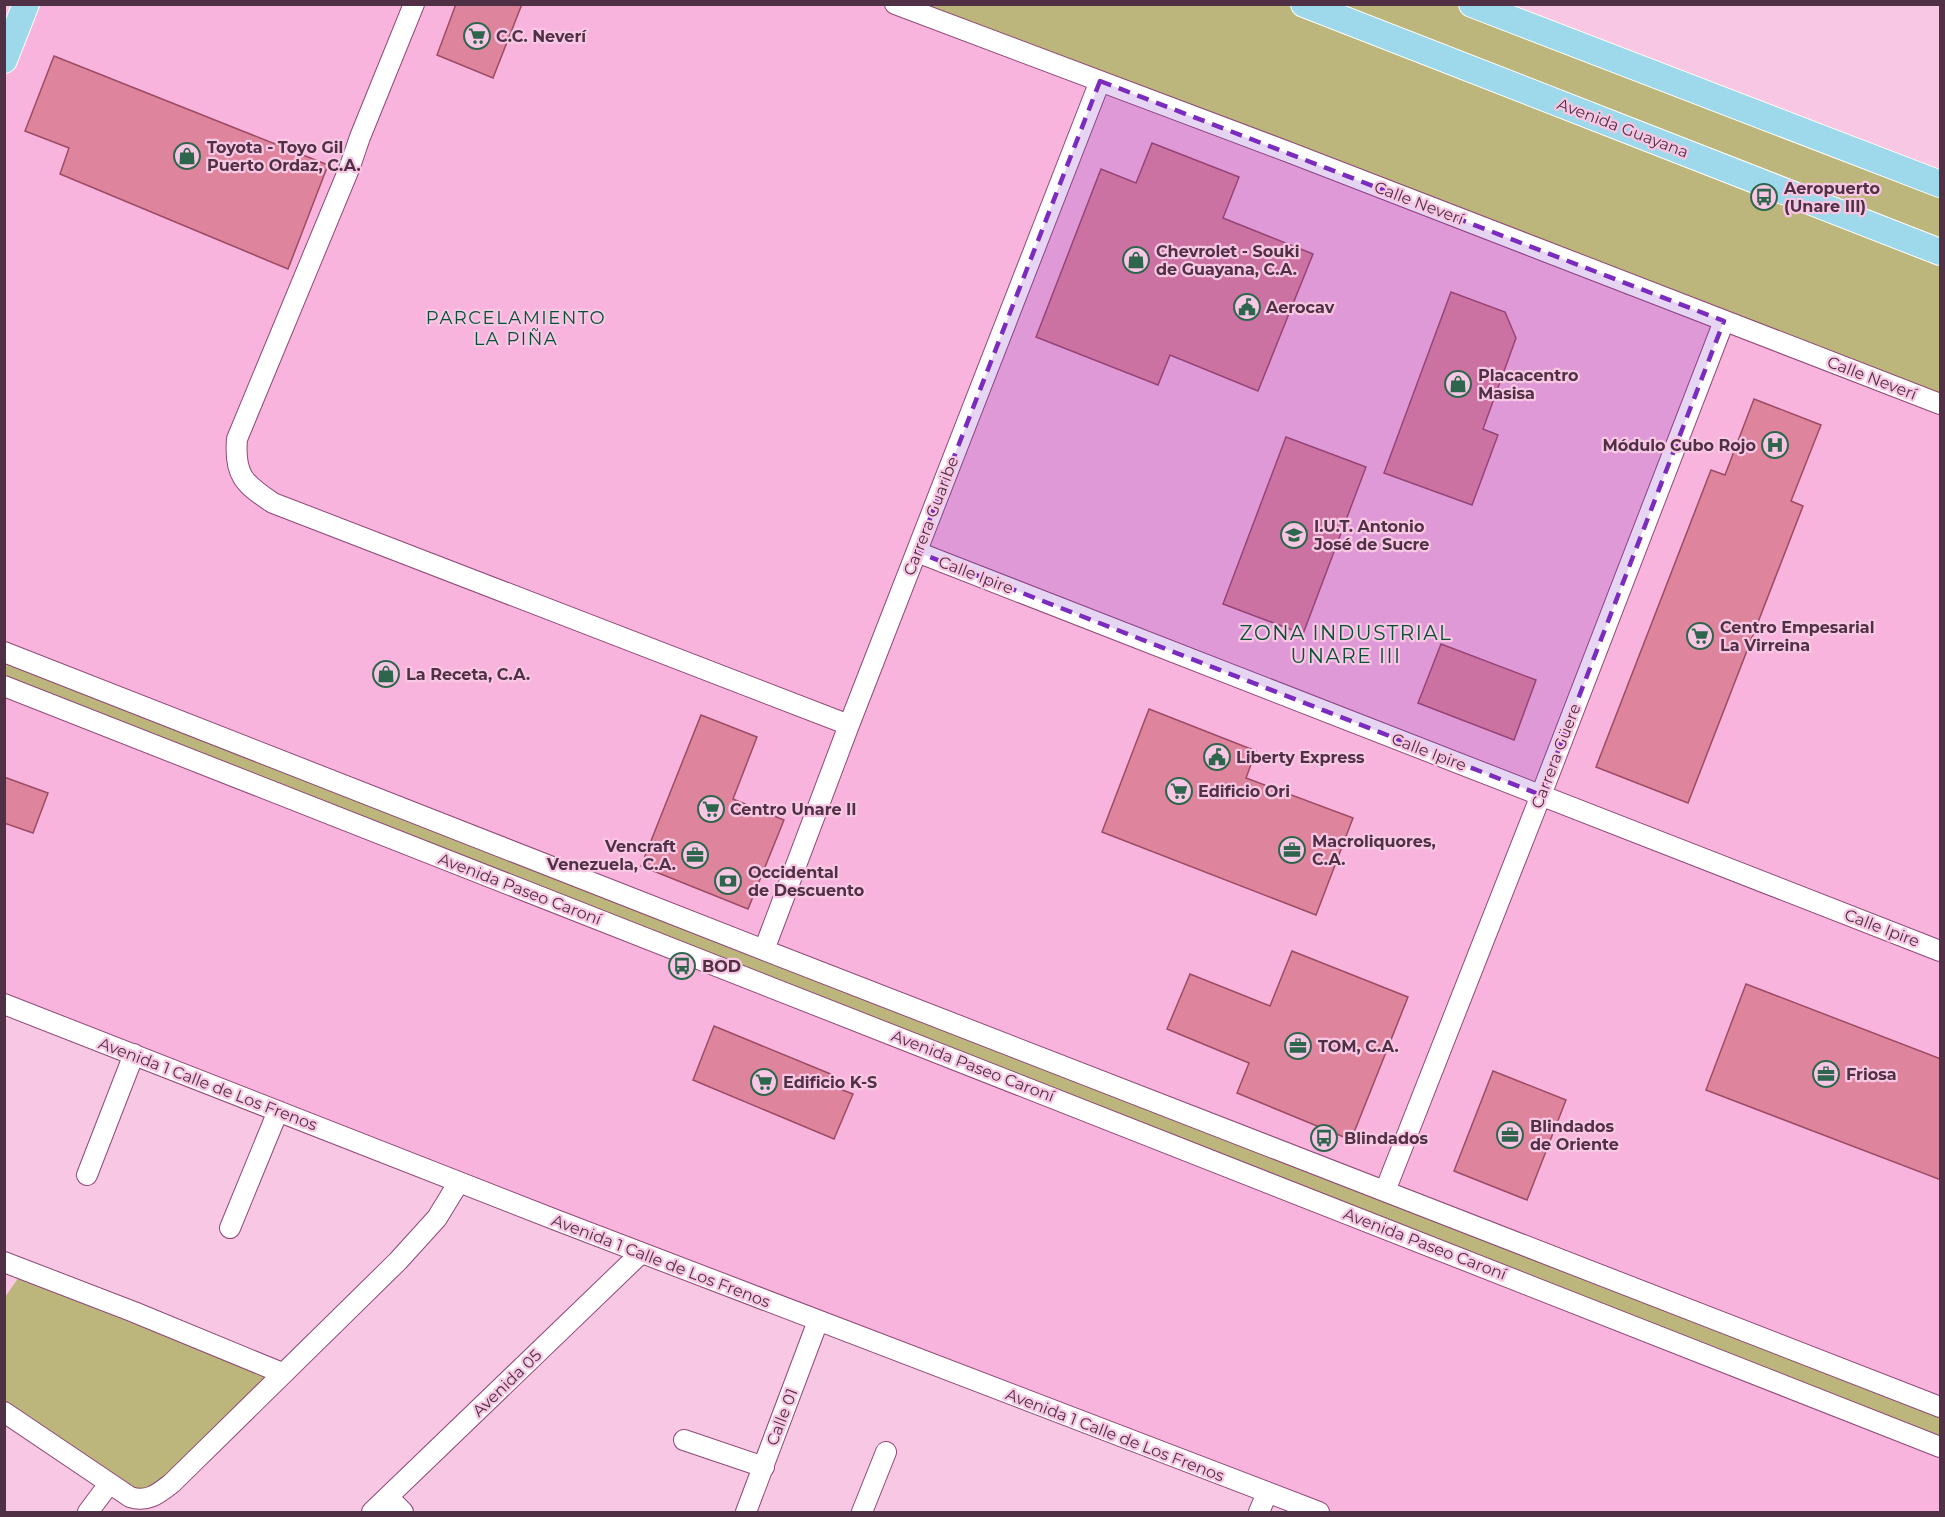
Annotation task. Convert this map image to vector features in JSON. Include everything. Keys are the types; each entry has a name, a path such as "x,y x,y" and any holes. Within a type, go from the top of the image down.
{"main road":[{"path":"4,60 26,4"},
{"name":"Avenida Guayana","path":"1305,4 1941,252"},
{"path":"1472,4 1941,184"}],"street":[{"path":"414,4 349,169 237,439 235,457 240,476 255,491 273,503 849,725"},
{"name":"Calle Neverí","path":"895,4 1941,404"},
{"name":"Carrera Guaribe","path":"764,951 849,725 1100,81"},
{"name":"Carrera Güere","path":"1385,1191 1724,321"},
{"name":"Calle Ipire","path":"917,552 1941,951"},
{"name":"Avenida Paseo Caroní","path":"4,652 764,951 1941,1407"},
{"name":"Avenida Paseo Caroní","path":"4,686 1941,1447"},
{"name":"Avenida 1 Calle de Los Frenos","path":"4,1004 641,1253 1319,1512"},
{"path":"87,1175 134,1054"},
{"path":"230,1228 278,1111"},
{"path":"4,1412 109,1484 139,1500 158,1494 172,1483 398,1261 447,1204 459,1182"},
{"name":"Avenida 05","path":"372,1512 641,1253"},
{"path":"4,1262 282,1373"},
{"name":"Calle 01","path":"746,1512 818,1321"},
{"path":"684,1440 764,1467"},
{"path":"862,1512 886,1452"},
{"path":"88,1512 109,1484"},
{"path":"1259,1512 1267,1492"},
{"path":"388,1497 403,1512"}],"highlighted area":[{"path":"1100,81 1724,321 1541,795 917,552"}],"shaded area":[{"path":"26,5 904,5 1940,404 1940,1407 5,652 4,60"},
{"path":"903,5 1472,5 1940,184 1940,404"},
{"path":"4,652 1940,1407 1940,1447 5,686"},
{"path":"4,686 1940,1447 1940,1512 1319,1512 5,1004"},
{"path":"24,1270 282,1373 147,1499 5,1412 5,1297"}],"building":[{"name":"C.C. Neverí","path":"456,4 522,4 493,78 437,55"},
{"name":"Toyota - Toyo Gil Puerto Ordaz, C.A.","path":"54,56 328,165 288,269 60,174 69,148 25,131"},
{"name":"Chevrolet - Souki de Guayana, C.A.","path":"1152,143 1239,177 1223,218 1313,254 1258,391 1170,355 1158,385 1036,337 1101,169 1136,183"},
{"name":"Placacentro Masisa","path":"1451,292 1505,312 1516,338 1483,429 1498,435 1472,505 1384,473"},
{"name":"Centro Empesarial La Virreina","path":"1754,399 1821,425 1791,501 1803,506 1688,803 1596,767 1711,470 1725,475"},
{"name":"I.U.T. Antonio José de Sucre","path":"1286,437 1366,467 1303,634 1223,604"},
{"path":"1441,644 1536,680 1514,740 1418,703"},
{"path":"1149,709 1256,751 1246,778 1353,818 1316,915 1102,832"},
{"name":"Centro Unare II","path":"701,715 757,737 733,799 784,820 748,909 641,866"},
{"path":"4,777 48,793 33,833 4,823"},
{"name":"TOM, C.A.","path":"1292,951 1408,997 1351,1140 1237,1093 1249,1063 1167,1029 1190,974 1270,1006"},
{"name":"Friosa","path":"1746,984 1941,1059 1941,1180 1706,1090"},
{"name":"Edificio K-S","path":"714,1026 833,1075 829,1085 853,1094 834,1139 693,1080"},
{"name":"Blindados de Oriente","path":"1493,1071 1566,1100 1527,1200 1454,1171"}],"place":[{"name":"C.C. Neverí","path":"477,36"},
{"name":"Toyota - Toyo Gil Puerto Ordaz, C.A.","path":"187,156"},
{"name":"Aeropuerto (Unare III)","path":"1764,197"},
{"name":"Chevrolet - Souki de Guayana, C.A.","path":"1136,260"},
{"name":"Aerocav","path":"1247,307"},
{"name":"Placacentro Masisa","path":"1458,384"},
{"name":"Módulo Cubo Rojo","path":"1775,445"},
{"name":"I.U.T. Antonio José de Sucre","path":"1294,535"},
{"name":"Centro Empesarial La Virreina","path":"1700,636"},
{"name":"La Receta, C.A.","path":"386,674"},
{"name":"Liberty Express","path":"1217,757"},
{"name":"Edificio Ori","path":"1179,791"},
{"name":"Centro Unare II","path":"711,809"},
{"name":"Macroliquores, C.A.","path":"1292,850"},
{"name":"Vencraft Venezuela, C.A.","path":"695,855"},
{"name":"Occidental de Descuento","path":"728,881"},
{"name":"BOD","path":"682,966"},
{"name":"TOM, C.A.","path":"1298,1046"},
{"name":"Friosa","path":"1826,1074"},
{"name":"Edificio K-S","path":"764,1082"},
{"name":"Blindados de Oriente","path":"1510,1135"},
{"name":"Blindados","path":"1324,1138"}],"district":[{"name":"PARCELAMIENTO LA PIÑA","path":"516,328"},
{"name":"ZONA INDUSTRIAL UNARE III","path":"1346,644"}]}
